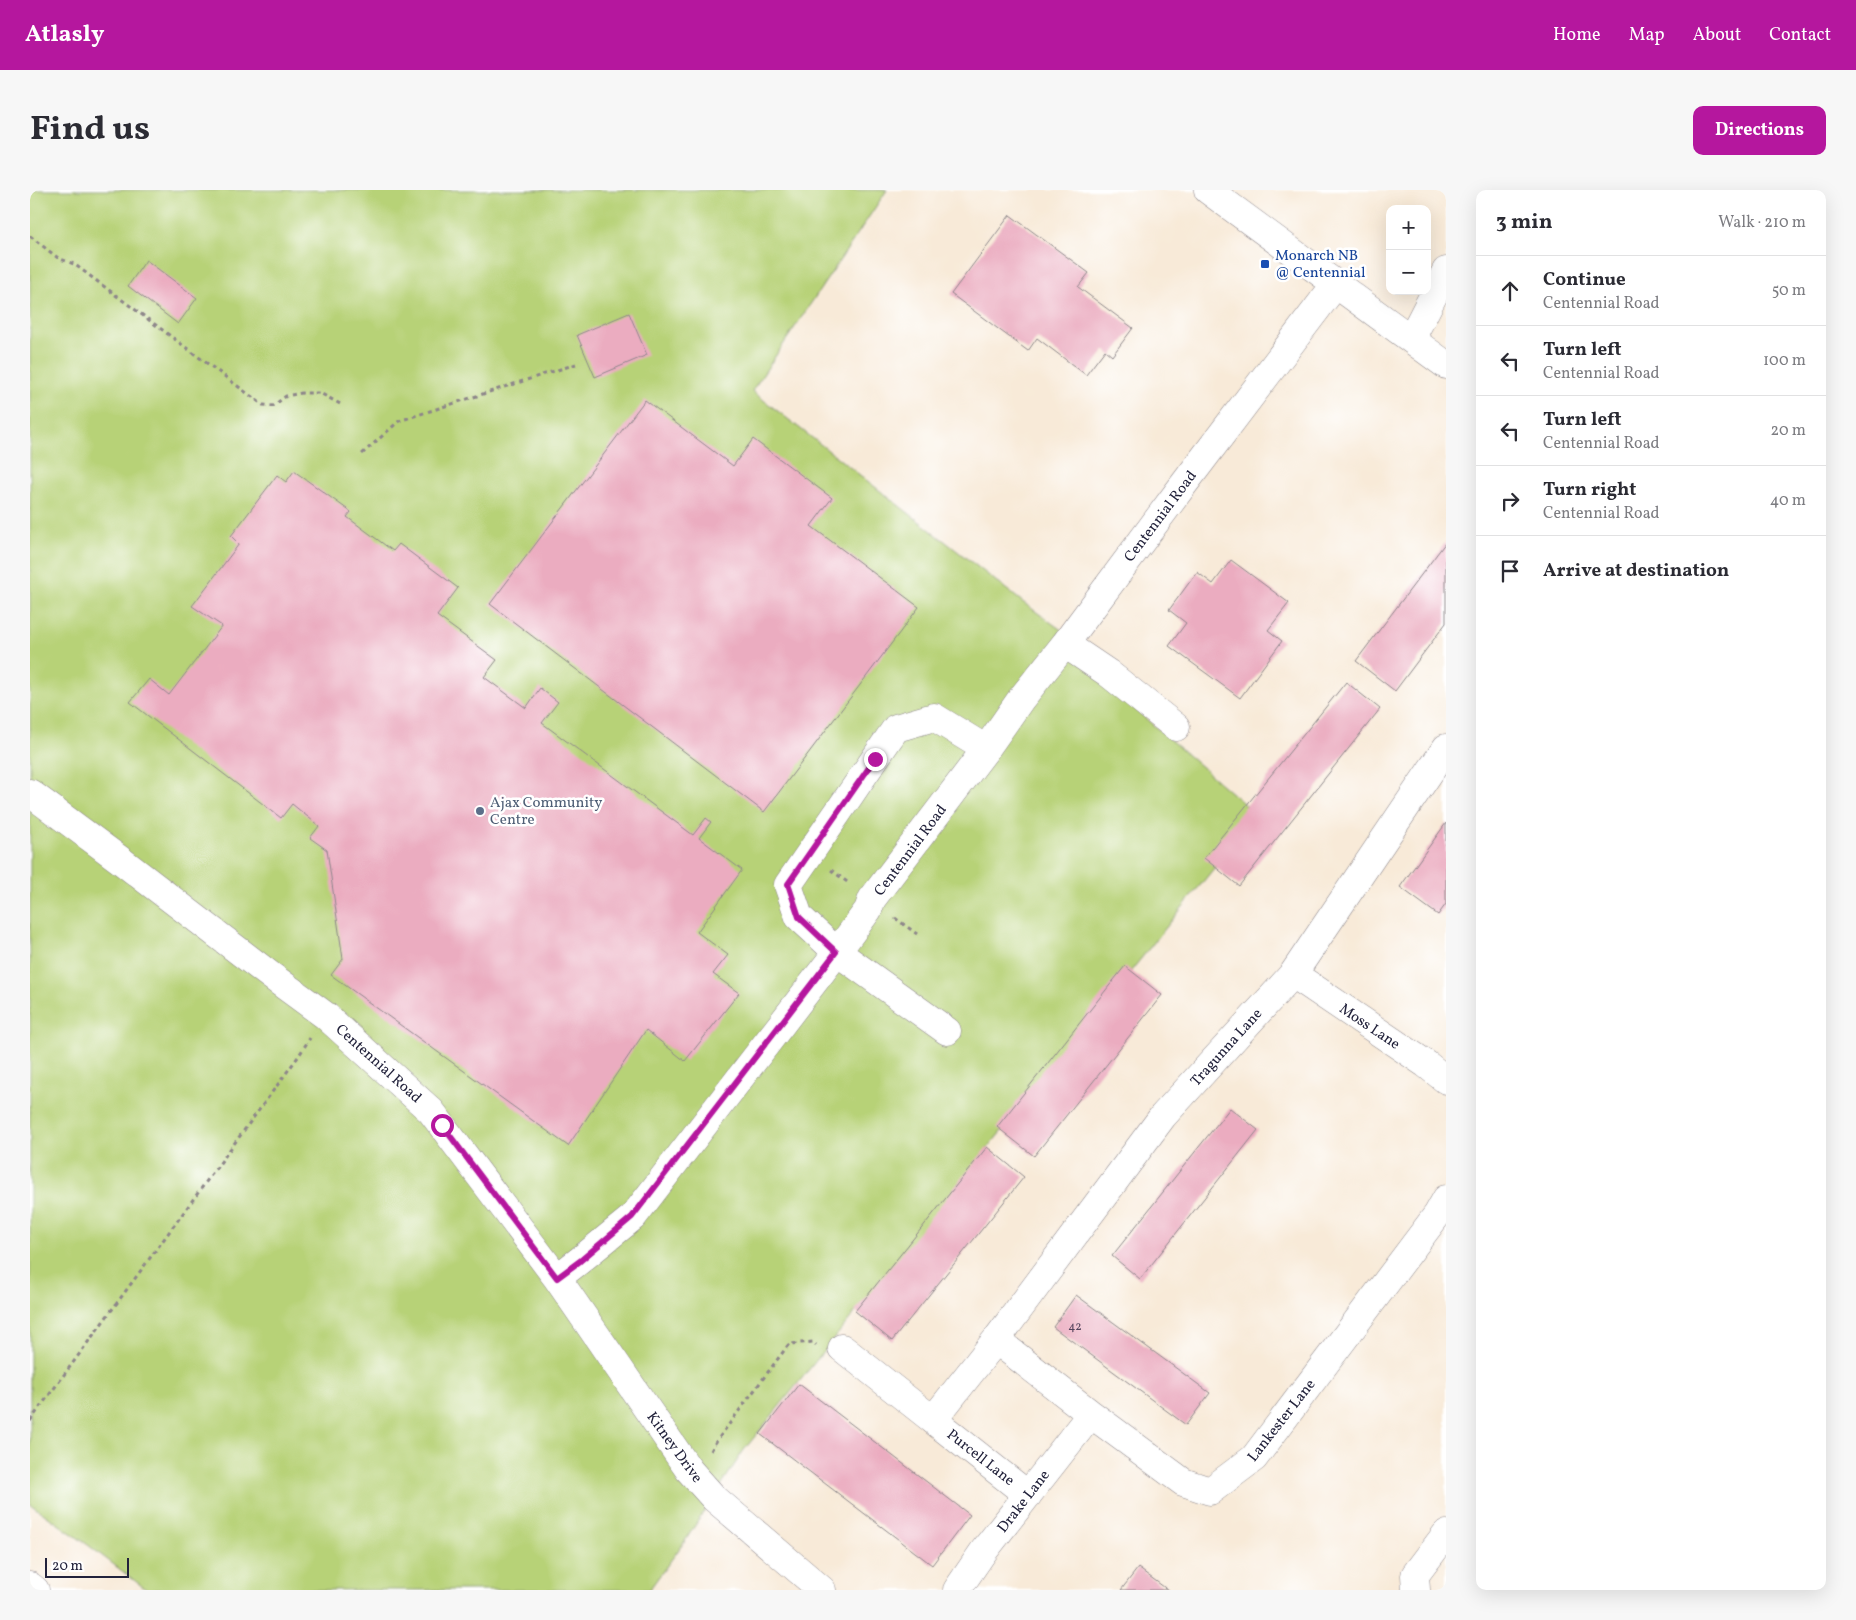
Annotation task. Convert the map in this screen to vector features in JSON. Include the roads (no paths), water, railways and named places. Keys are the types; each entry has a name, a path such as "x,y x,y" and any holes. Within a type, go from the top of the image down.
{"street":[{"path":"1208,190 1446,365"},
{"path":"1411,339 1446,272"},
{"name":"Centennial Road","path":"30,793 326,1016 431,1110 557,1278 632,1217 868,910 872,900 986,749 1020,699 1065,644 1335,285"},
{"path":"1065,644 1108,673 1176,727"},
{"path":"947,1031 836,952 799,917 788,884 896,728 934,717 986,749"},
{"name":"Tragunna Lane","path":"996,1340 1162,1116 1293,974 1446,748"},
{"name":"Moss Lane","path":"1293,974 1426,1064 1446,1080"},
{"name":"Lankester Lane","path":"996,1340 1183,1482 1210,1490 1254,1458 1437,1214 1446,1199"},
{"name":"Kitney Drive","path":"557,1278 683,1462 696,1478 714,1498 822,1590"},
{"name":"Purcell Lane","path":"933,1420 996,1340"},
{"name":"Purcell Lane","path":"842,1348 1028,1495"},
{"name":"Drake Lane","path":"957,1590 983,1552 1091,1414"},
{"path":"1416,1590 1415,1575 1446,1534"},
{"path":"30,1586 35,1590"}],"place":[{"name":"Monarch NB @ Centennial","path":"1265,264"},
{"name":"Ajax Community Centre","path":"480,811"}]}
